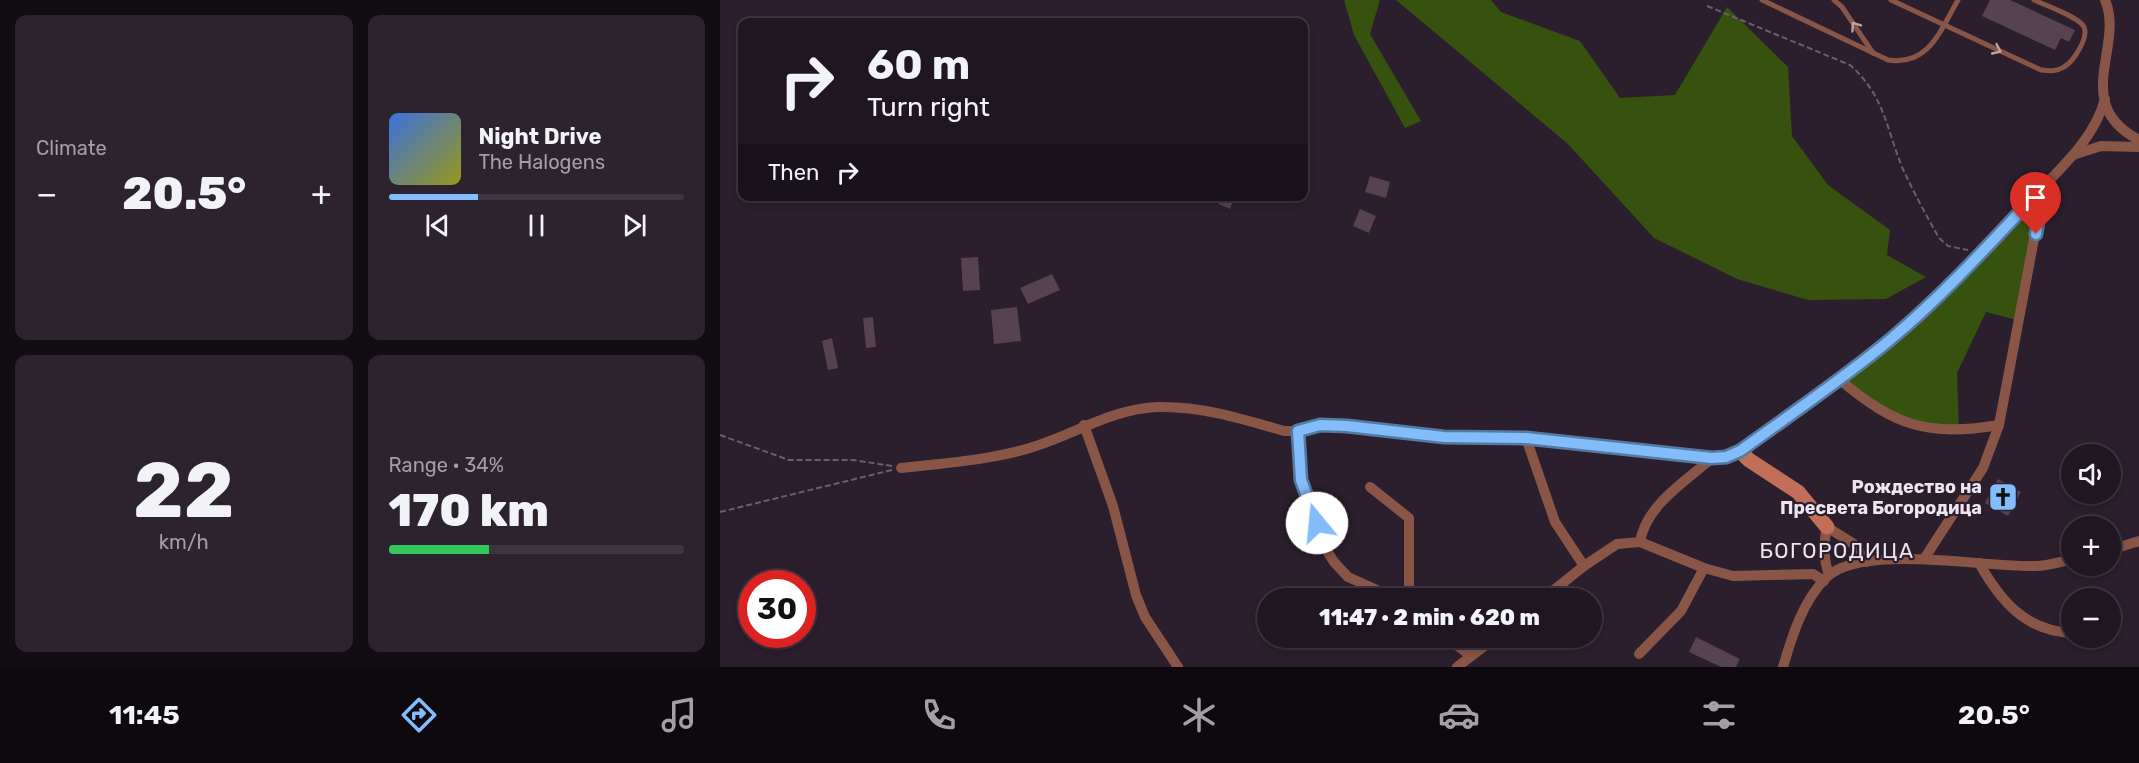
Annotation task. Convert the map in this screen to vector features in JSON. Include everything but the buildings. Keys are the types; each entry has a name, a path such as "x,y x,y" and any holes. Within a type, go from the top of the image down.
{"street":[{"path":"2105,0 2110,17 2102,72 2105,99 2111,115 2122,128 2139,140"},
{"path":"901,468 955,462 1036,446 1105,416 1157,407 1197,409 1284,431 1298,431 1320,425 1444,437 1526,438 1712,458 1726,457 1740,451 1840,380 1893,338 2076,154 2096,126 2105,99"},
{"path":"2076,154 2101,146 2139,147"},
{"path":"1924,559 1983,468 2000,425 2044,186"},
{"path":"1840,380 1870,405 1894,419 1959,432 2000,425"},
{"path":"1084,425 1113,506 1136,596 1145,617 1178,667"},
{"path":"1298,431 1301,480 1312,504 1322,543 1334,562 1348,577 1373,588"},
{"path":"1526,438 1556,522 1584,566"},
{"path":"1740,451 1749,460 1798,492 1827,526 1854,544 1866,562"},
{"path":"1640,542 1642,528 1655,508 1712,458"},
{"path":"1370,487 1409,519 1409,588"},
{"path":"1826,578 1823,543 1827,526"},
{"path":"2121,547 2139,541"},
{"path":"1556,588 1617,544 1640,542 1704,568 1733,576 1813,574 1826,578"},
{"path":"1783,667 1803,612 1826,578 1866,562 1924,559 2037,566 2061,561"},
{"path":"1979,563 1997,595 2024,619 2061,633"},
{"path":"1639,654 1682,611 1704,568"},
{"path":"1460,648 1471,656"},
{"path":"1457,667 1482,648"}],"lane":[{"path":"1762,0 1887,60 1902,62 1915,59 1927,50 1958,0"},
{"path":"1834,0 1842,7 1874,54"},
{"path":"1891,0 2041,70 2054,72 2073,59 2085,36 2085,28 2079,22 2034,0"}],"path":[{"path":"1707,6 1850,65 1866,79 1885,112 1902,166 1939,238 1948,246 1967,250 1991,242"},
{"path":"720,435 789,460 853,460 901,468"},
{"path":"720,512 901,468"}],"green space":[{"path":"1344,0 1380,0 1370,34 1421,121 1405,128 1354,35"},
{"path":"1396,0 1491,0 1501,12 1580,41 1620,98 1675,95 1727,7 1788,67 1792,136 1828,185 1890,230 1887,255 1926,277 1886,299 1808,300 1737,279 1654,238 1568,144"},
{"path":"2044,186 2017,320 1986,312 1957,373 1959,432 1894,419 1840,380 1893,338"}],"place":[{"name":"Рождество на Пресвета Богородица","path":"2003,497"}],"district":[{"name":"БОГОРОДИЦА","path":"1837,551"}],"route":[{"path":"1317,523 1312,504 1301,480 1298,431 1320,425 1347,426 1381,432 1444,437 1526,438 1712,458 1726,457 1740,451 1840,380 1893,338 1991,242 2044,186 2036,234"}]}
